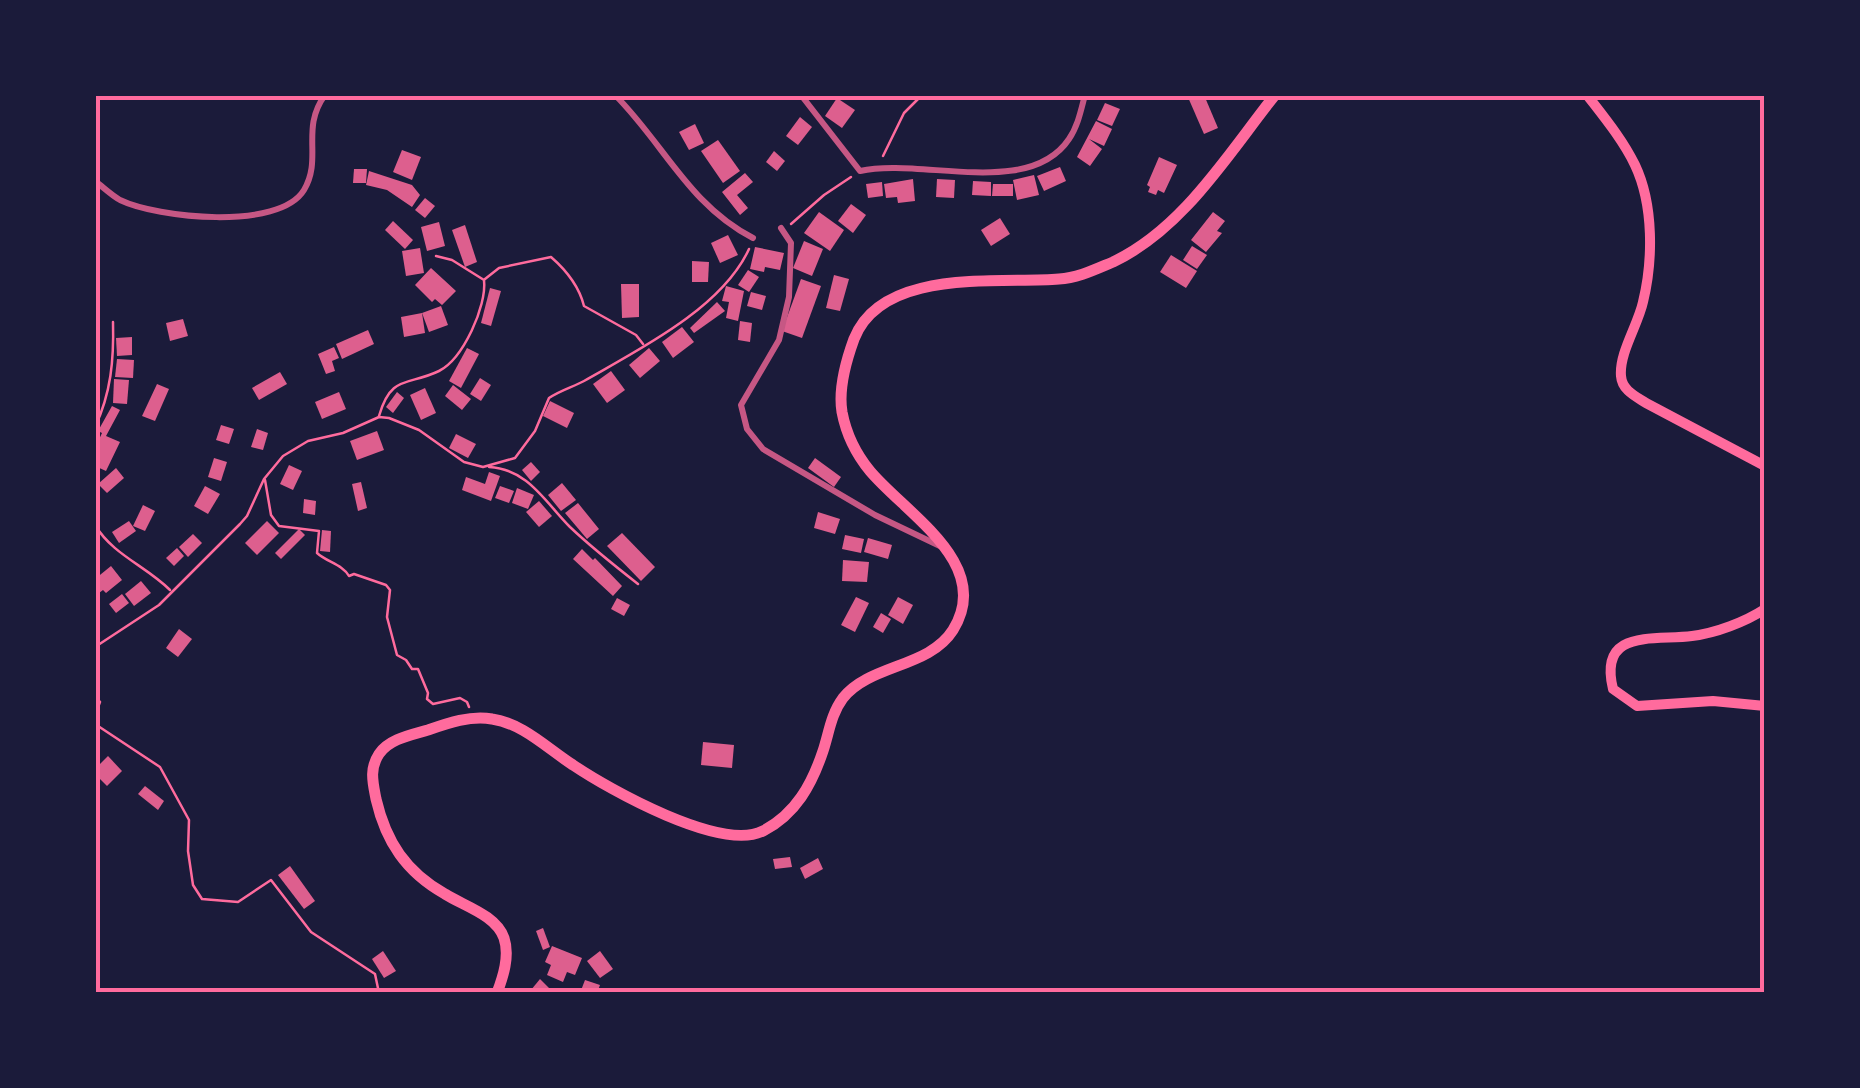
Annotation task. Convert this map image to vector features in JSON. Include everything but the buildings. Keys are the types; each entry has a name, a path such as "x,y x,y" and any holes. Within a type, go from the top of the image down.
{"highway":[{"path":"497,993 505,965 504,938 498,926 424,882 400,856 384,828 371,775 376,759 388,744 472,718 491,718 519,728 627,796 684,821 728,836 760,833 790,811 807,792 834,713 844,697 857,685 938,647 960,618 963,578 948,550 870,471 850,438 840,396 844,370 859,329 882,306 928,286 980,280 1060,279 1082,274 1134,250 1188,203 1275,95"}],"main road":[{"path":"1587,95 1636,168 1646,202 1648,275 1643,304 1622,364 1621,380 1628,392 1646,403 1765,466"},
{"path":"1765,609 1696,636 1634,639 1620,647 1609,674 1612,689 1637,706 1714,701 1765,706"}],"street":[{"path":"95,181 121,200 184,216 248,218 284,206 298,198 310,178 313,111 325,95"},
{"path":"614,95 653,138 695,196 715,215 753,238"},
{"path":"801,95 860,171 879,166 964,172 1017,170 1038,164 1068,142 1085,95"},
{"path":"782,228 791,243 789,297 779,340 750,384 741,406 747,429 777,457 875,515 948,550"}],"path":[{"path":"879,166 904,112 922,95"},
{"path":"782,228 860,171"},
{"path":"483,467 515,458 535,431 549,398 689,317 719,292 739,269 753,238"},
{"path":"379,417 384,400 398,382 440,370 457,353 480,310 486,292 484,280 452,260 436,256"},
{"path":"484,280 499,268 550,258 572,281 584,306 636,334 644,344"},
{"path":"95,427 110,388 114,322"},
{"path":"95,647 159,605 247,516 264,479 290,448 379,417 407,423 464,462 508,468 638,584"},
{"path":"264,479 271,515 279,526 320,531 317,553 327,562 343,567 349,576 354,574 386,585 390,590 387,616 397,655 412,670 418,669 427,699 433,704 460,698 467,702 472,718"},
{"path":"95,525 116,550 152,572 170,591"},
{"path":"95,697 100,702 95,715"},
{"path":"95,724 160,767 189,820 193,886 202,899 238,902 271,880 311,932 375,974 379,993"}]}
